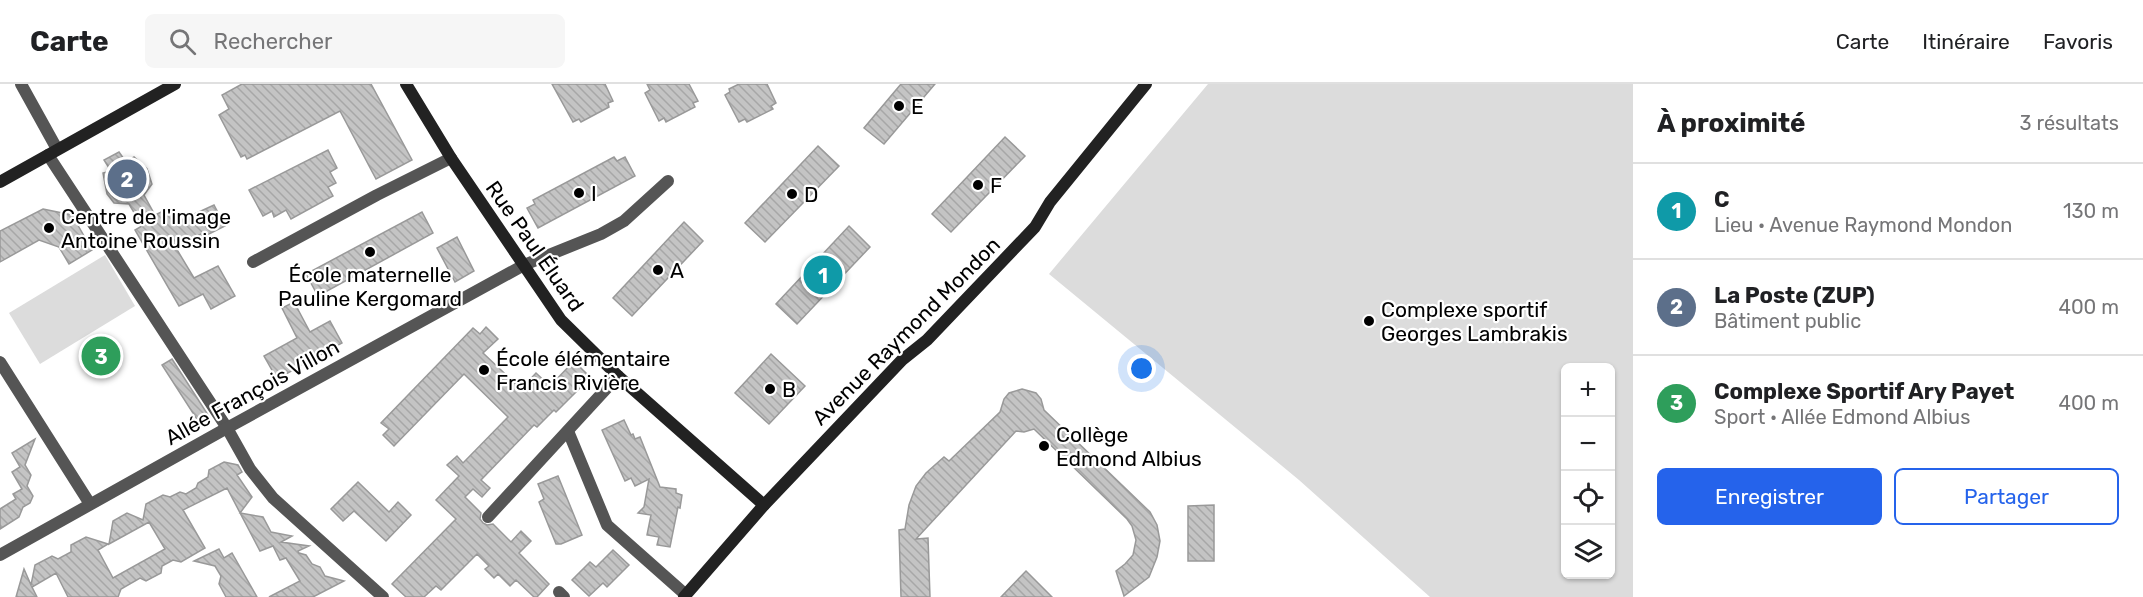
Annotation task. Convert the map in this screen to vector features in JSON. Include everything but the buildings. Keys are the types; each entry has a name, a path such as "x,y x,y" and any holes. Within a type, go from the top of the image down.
{"street":[{"path":"21,84 52,152 227,428 250,469 273,498 383,597"},
{"path":"0,182 175,84"},
{"name":"Rue Paul Éluard","path":"406,84 451,158 561,320 618,376 764,505"},
{"name":"Avenue Raymond Mondon","path":"685,596 764,505 902,360 927,340 1035,226 1050,202 1146,84"},
{"path":"253,262 451,158"},
{"name":"Allée François Villon","path":"0,555 524,265 602,234 624,220 668,181"},
{"path":"0,362 90,504"},
{"path":"488,517 618,376"},
{"path":"568,431 607,525 685,596"}],"shaded area":[{"name":"Complexe sportif Georges Lambrakis","path":"1208,84 1633,84 1633,597 1430,597 1299,480 1049,274"},
{"path":"105,255 135,306 40,364 9,313"}],"place":[{"name":"E","path":"899,106"},
{"name":"La Poste (ZUP)","path":"127,179"},
{"name":"F","path":"978,185"},
{"name":"I","path":"579,193"},
{"name":"D","path":"792,194"},
{"name":"Centre de l'image Antoine Roussin","path":"49,228"},
{"name":"École maternelle Pauline Kergomard","path":"370,252"},
{"name":"A","path":"658,270"},
{"name":"C","path":"823,275"},
{"name":"Complexe sportif Georges Lambrakis","path":"1369,321"},
{"name":"Complexe Sportif Ary Payet","path":"101,356"},
{"name":"École élémentaire Francis Rivière","path":"484,370"},
{"name":"B","path":"770,389"},
{"name":"Collège Edmond Albius","path":"1044,446"}]}
